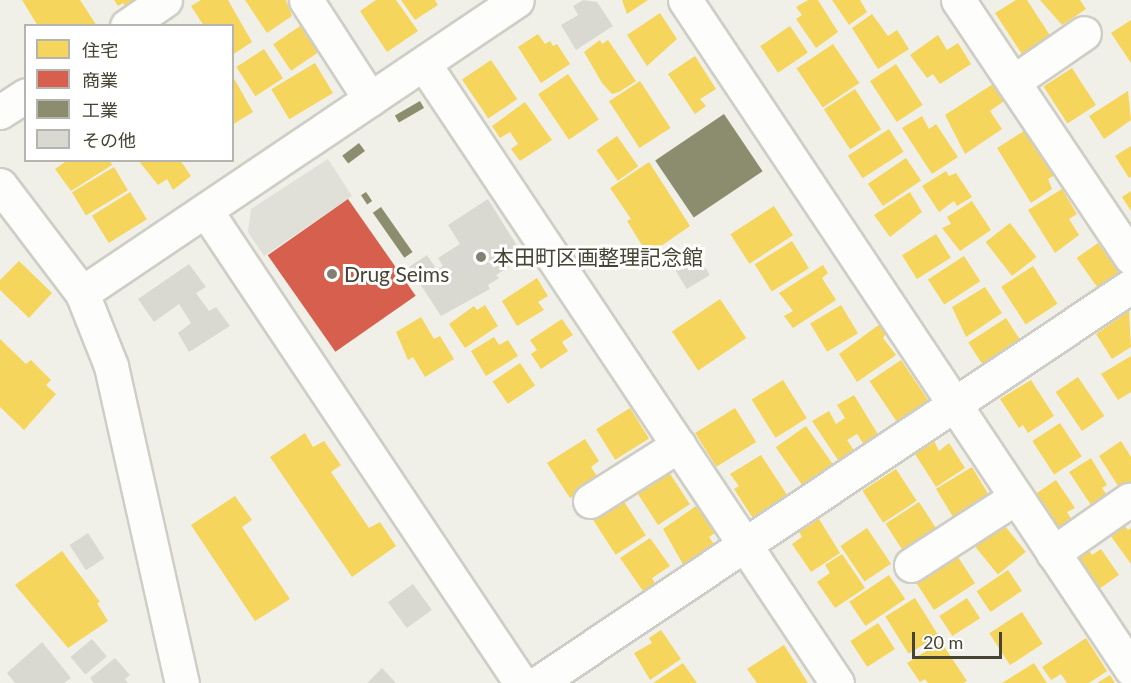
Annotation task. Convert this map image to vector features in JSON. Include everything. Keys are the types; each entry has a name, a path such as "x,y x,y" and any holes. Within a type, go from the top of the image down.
{"street":[{"path":"130,24 165,0"},
{"path":"306,0 370,99"},
{"path":"82,293 517,0"},
{"path":"684,0 1131,669"},
{"path":"958,0 1131,257"},
{"path":"1013,82 1084,33"},
{"path":"424,64 837,683"},
{"path":"0,112 24,95"},
{"path":"0,185 82,293 111,366 182,683"},
{"path":"206,211 521,683"},
{"path":"538,683 1131,286"},
{"path":"590,501 679,445"},
{"path":"911,565 1016,497"},
{"path":"1053,553 1129,500"}],"shaded area":[{"path":"328,159 352,196 264,256 248,232 251,209"}],"building: 住宅":[{"path":"22,0 80,0 96,24 37,24"},
{"path":"114,0 137,0 125,7 123,3 118,6"},
{"path":"201,0 228,0 252,42 234,54 234,24 203,24 191,6"},
{"path":"245,0 286,0 292,16 267,33"},
{"path":"376,0 396,0 418,31 387,52 360,11"},
{"path":"401,0 435,0 438,5 415,20"},
{"path":"622,0 648,0 627,14"},
{"path":"808,0 818,0 838,32 816,48 796,19 802,15 796,7"},
{"path":"832,0 860,0 867,12 849,25"},
{"path":"1016,0 1027,0 1051,37 1023,56 995,13"},
{"path":"1040,0 1080,0 1086,9 1062,25"},
{"path":"660,13 677,39 647,66 627,35"},
{"path":"872,14 888,36 897,30 909,49 878,69 852,28"},
{"path":"1131,20 1131,63 1111,33"},
{"path":"303,24 321,51 291,71 273,44"},
{"path":"790,26 808,53 778,73 760,46"},
{"path":"538,34 545,44 550,41 553,46 557,44 570,64 541,83 518,47"},
{"path":"938,35 947,50 958,43 971,64 940,84 933,74 927,78 910,55"},
{"path":"600,40 602,44 608,40 636,81 619,92 612,94 602,83 584,52"},
{"path":"833,44 859,83 823,108 797,69"},
{"path":"264,49 283,78 255,96 236,67"},
{"path":"695,56 716,89 700,99 706,106 695,114 668,74"},
{"path":"491,60 517,99 488,119 462,80"},
{"path":"315,63 333,93 289,119 271,89"},
{"path":"896,64 923,105 897,122 870,81"},
{"path":"1072,68 1096,105 1067,123 1043,87"},
{"path":"568,74 599,120 569,140 538,94"},
{"path":"234,79 253,112 234,124"},
{"path":"640,81 670,128 639,148 609,101"},
{"path":"993,84 1004,101 990,111 1002,129 965,154 945,115"},
{"path":"855,89 881,129 850,149 824,109"},
{"path":"1128,91 1131,120 1104,139 1089,116"},
{"path":"525,102 552,140 520,161 511,149 518,144 510,132 500,138 492,126"},
{"path":"922,116 929,129 936,124 958,157 932,174 902,128"},
{"path":"889,129 904,152 863,178 848,156"},
{"path":"1027,129 1055,175 1048,179 1052,189 1031,203 997,148"},
{"path":"617,136 638,166 618,181 597,150"},
{"path":"1131,146 1131,177 1129,178 1115,156"},
{"path":"906,158 921,180 883,206 868,184"},
{"path":"65,162 111,162 112,165 71,191 55,169"},
{"path":"140,162 181,162 191,176 173,190 167,179 158,185"},
{"path":"649,162 690,226 648,255 627,221 631,219 610,188"},
{"path":"114,167 128,190 86,215 72,192"},
{"path":"946,171 949,176 956,173 972,197 957,206 954,201 939,212 922,186"},
{"path":"1062,189 1077,214 1069,219 1079,235 1055,253 1028,210"},
{"path":"1131,191 1131,211 1122,197"},
{"path":"130,192 147,219 109,243 92,216"},
{"path":"910,192 922,212 890,237 874,215"},
{"path":"972,201 991,230 960,251 942,228 951,224 947,217"},
{"path":"774,206 793,235 749,264 730,234"},
{"path":"1010,223 1036,257 1012,276 986,242"},
{"path":"936,234 951,258 917,279 902,255"},
{"path":"792,241 809,268 772,291 755,264"},
{"path":"1098,243 1122,277 1101,292 1077,258"},
{"path":"964,256 980,281 944,305 928,279"},
{"path":"19,261 52,293 29,318 0,290 0,280"},
{"path":"823,265 828,273 822,278 836,300 793,328 784,316 793,311 779,293"},
{"path":"1033,266 1058,304 1026,324 1001,287"},
{"path":"537,278 548,296 538,302 544,310 517,326 502,301"},
{"path":"985,287 1002,313 966,337 952,307"},
{"path":"720,299 746,338 698,370 672,331"},
{"path":"485,305 498,326 465,348 449,324 474,306 477,310"},
{"path":"841,305 858,333 827,352 810,324"},
{"path":"1129,311 1131,347 1112,359 1096,334"},
{"path":"421,317 434,339 440,336 454,359 425,377 413,357 408,360 396,332"},
{"path":"1006,318 1022,343 985,368 968,343"},
{"path":"562,319 573,335 562,342 568,351 541,369 531,354 537,350 530,340"},
{"path":"880,324 886,334 883,338 896,355 857,382 839,354"},
{"path":"494,337 499,345 508,340 518,356 486,376 471,351"},
{"path":"0,339 26,364 31,360 51,380 46,385 56,394 24,430 0,407"},
{"path":"1131,356 1131,392 1118,400 1101,374"},
{"path":"901,360 931,405 900,426 869,381"},
{"path":"520,363 535,385 508,404 493,381"},
{"path":"1078,377 1104,416 1082,431 1056,392"},
{"path":"783,380 807,418 775,438 752,400"},
{"path":"1031,380 1054,416 1028,433 1023,425 1019,428 1000,399"},
{"path":"854,395 879,436 865,446 857,434 847,440 855,452 840,463 812,421 829,411 836,424 845,418 837,405"},
{"path":"630,408 649,439 615,460 596,429"},
{"path":"735,408 756,442 716,467 695,433"},
{"path":"1060,423 1082,457 1054,475 1032,441"},
{"path":"806,426 837,470 807,491 776,447"},
{"path":"305,433 313,447 324,441 341,465 331,472 369,528 380,522 396,546 352,577 270,457"},
{"path":"585,439 599,461 591,467 599,479 570,498 547,463"},
{"path":"934,441 939,451 949,443 965,468 936,487 915,454"},
{"path":"1121,441 1131,457 1131,482 1120,489 1099,456"},
{"path":"761,455 791,501 756,523 734,489 739,486 730,474"},
{"path":"1091,458 1107,485 1102,488 1107,495 1091,505 1069,472"},
{"path":"972,467 990,497 954,519 936,489"},
{"path":"667,469 690,504 658,525 635,490"},
{"path":"896,469 917,501 883,523 862,491"},
{"path":"1056,480 1075,508 1067,512 1072,520 1057,529 1034,495"},
{"path":"235,496 252,520 242,527 290,599 255,621 191,525"},
{"path":"623,500 646,535 616,555 593,520"},
{"path":"919,502 940,534 906,556 885,524"},
{"path":"696,506 715,533 709,537 716,547 685,568 663,529"},
{"path":"819,519 840,553 811,572 792,544 802,537 799,532"},
{"path":"1000,520 1026,552 998,575 972,543"},
{"path":"1124,525 1128,530 1131,528 1131,564 1110,535"},
{"path":"867,528 891,564 865,582 840,546"},
{"path":"650,538 670,566 652,578 655,583 643,591 620,558"},
{"path":"1088,549 1092,555 1101,549 1119,575 1099,589 1077,556"},
{"path":"62,551 100,602 97,603 108,621 68,648 15,585"},
{"path":"842,554 865,588 835,608 817,582 830,573 825,565"},
{"path":"956,554 975,583 934,610 915,581"},
{"path":"1008,570 1022,591 990,612 976,591"},
{"path":"889,575 905,599 865,626 849,602"},
{"path":"915,598 938,635 909,654 885,617"},
{"path":"967,598 980,618 952,636 939,616"},
{"path":"1022,612 1043,644 1010,665 989,633"},
{"path":"878,623 895,649 867,667 850,641"},
{"path":"661,630 681,659 650,680 634,653 652,643 649,638"},
{"path":"1086,638 1107,671 1089,683 1067,683 1061,674 1051,680 1042,667"},
{"path":"941,642 967,681 928,683 925,679 920,682 907,663"},
{"path":"784,645 808,683 757,683 747,669"},
{"path":"683,663 697,683 653,683"},
{"path":"1034,663 1047,683 1002,683"},
{"path":"1110,675 1115,683 1097,683"}],"building: 商業":[{"path":"348,199 416,296 335,352 268,255"}],"building: 工業":[{"path":"420,101 424,108 399,122 395,116"},
{"path":"724,114 763,171 694,218 655,160"},
{"path":"359,143 365,151 348,164 342,156"},
{"path":"366,192 372,201 367,204 361,195"},
{"path":"381,207 413,252 404,258 373,213"}],"building: その他":[{"path":"583,0 597,2 613,26 576,50 561,25 578,15 573,6"},
{"name":"本田町区画整理記念館","path":"488,199 524,257 496,275 499,278 488,285 490,289 441,316 409,267 427,255 437,270 443,266 438,258 460,244 448,225"},
{"path":"699,257 710,275 687,289 676,271"},
{"path":"189,264 206,287 196,293 209,311 216,307 230,326 189,352 178,333 191,323 179,304 154,322 138,299"},
{"path":"88,533 104,558 86,570 70,545"},
{"path":"413,584 432,610 407,628 388,602"},
{"path":"92,639 107,657 85,675 71,657"},
{"path":"42,642 71,678 64,683 15,683 7,673"},
{"path":"115,658 130,675 125,679 128,683 94,683 90,678"},
{"path":"382,668 396,683 367,683"}],"place":[{"name":"本田町区画整理記念館","path":"481,257"},
{"name":"Drug Seims","path":"332,274"}]}
